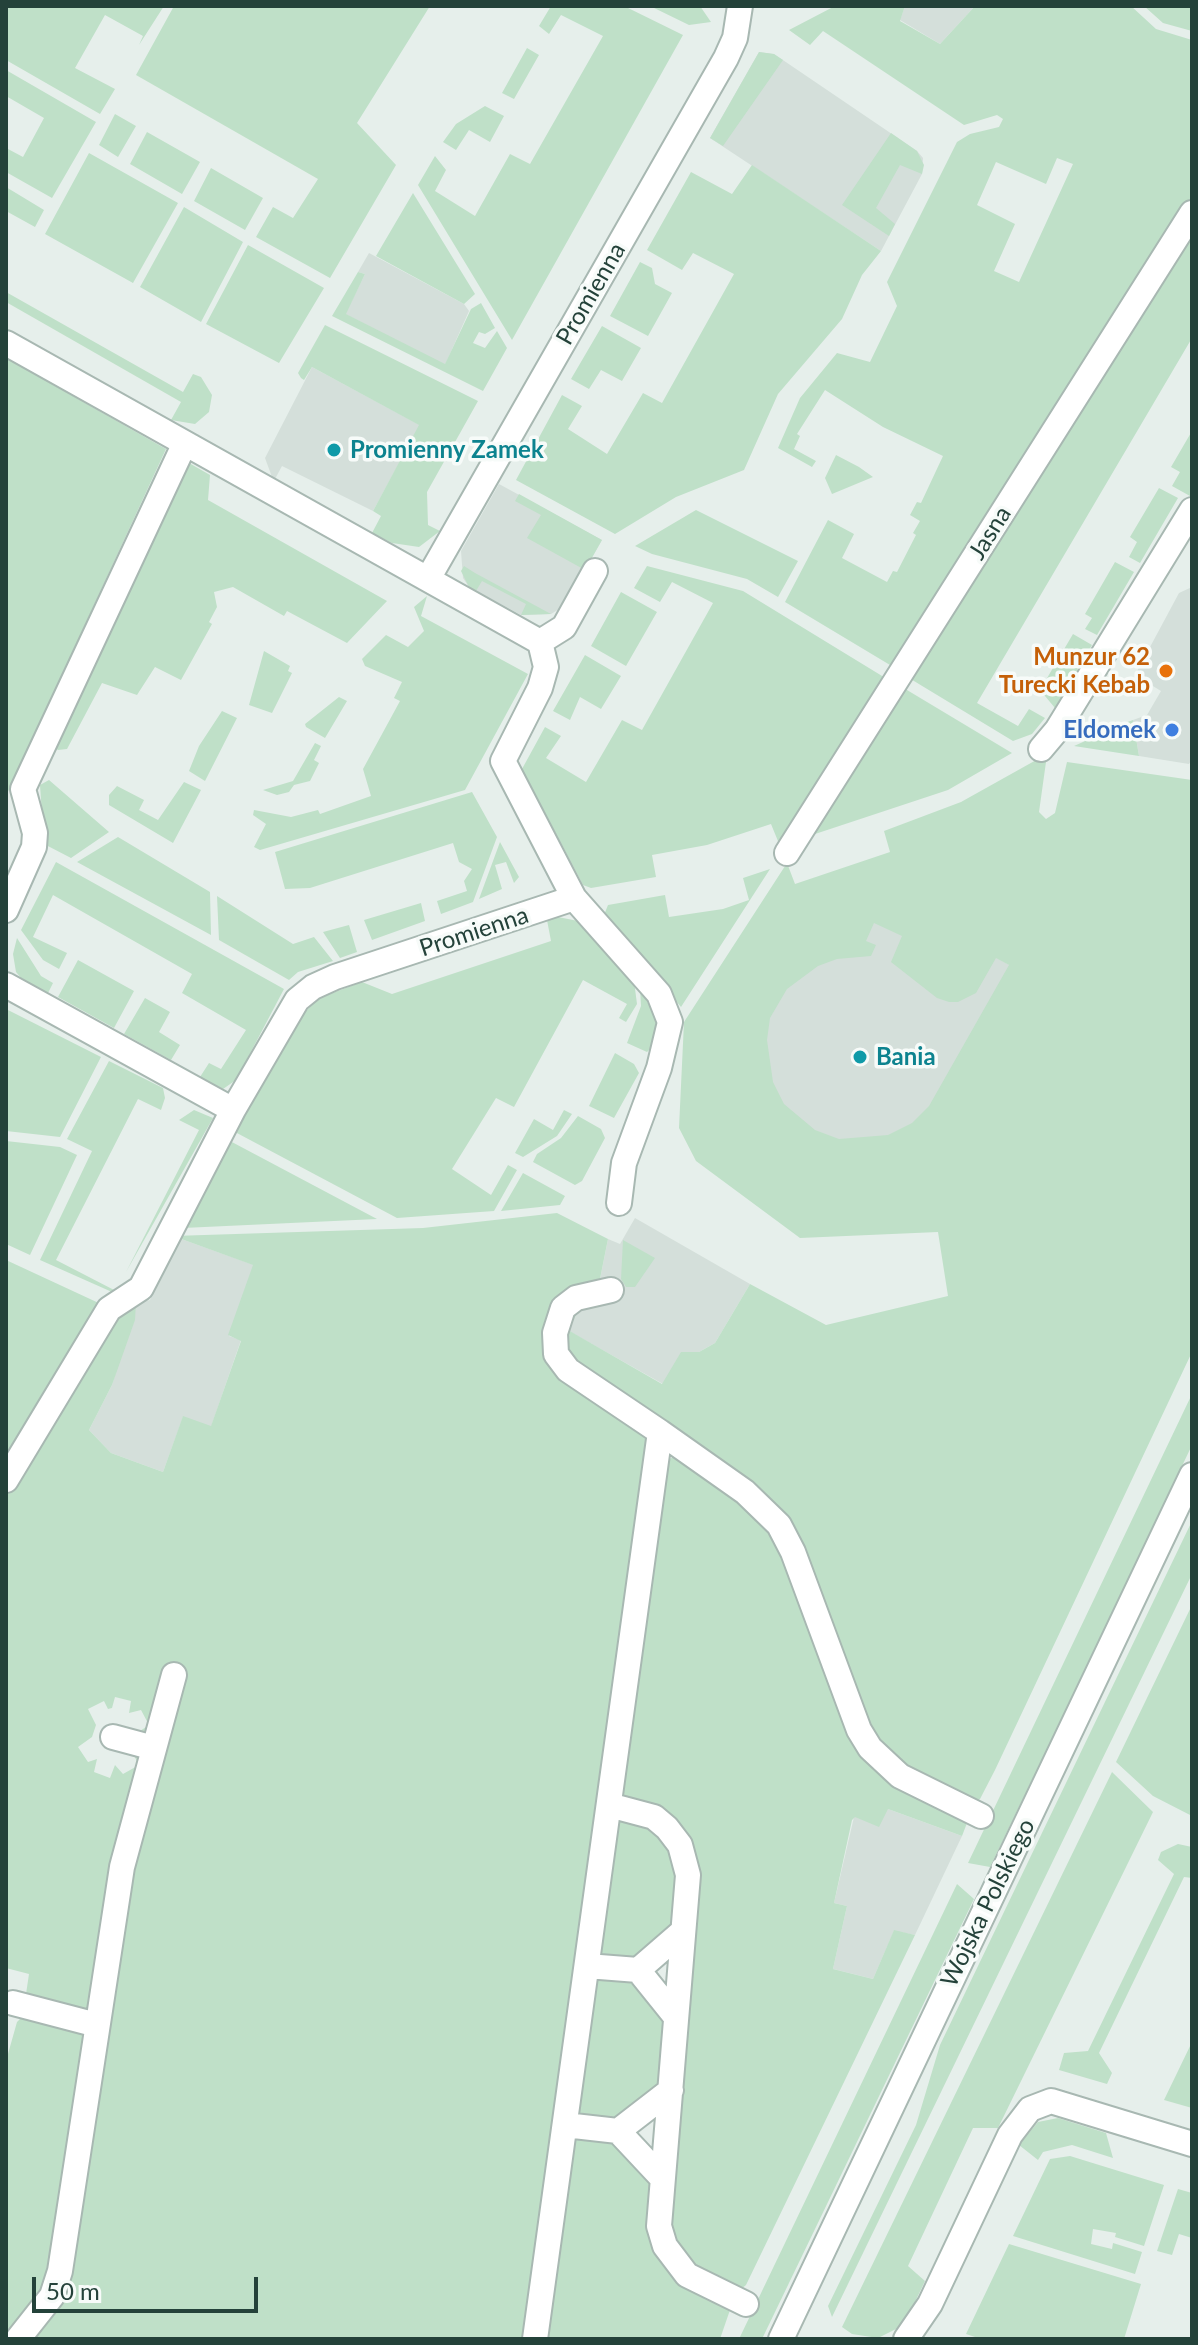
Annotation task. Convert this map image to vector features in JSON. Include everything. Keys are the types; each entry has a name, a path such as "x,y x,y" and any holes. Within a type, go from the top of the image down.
{"street":[{"name":"Promienna","path":"429,577 726,58 735,38 740,6"},
{"name":"Jasna","path":"787,853 1192,213"},
{"path":"6,343 184,445 429,577 540,642 546,667 540,688 503,761 574,898 659,994 670,1022 659,1068 624,1163 619,1203"},
{"path":"6,910 34,847 35,833 23,789 184,445"},
{"path":"1041,749 1066,717 1192,510"},
{"path":"540,642 564,627 595,571"},
{"name":"Promienna","path":"6,1480 109,1309 141,1288 233,1110 297,1000 313,987 574,898"},
{"path":"6,985 233,1110"},
{"path":"611,1290 576,1298 563,1308 555,1333 556,1354 568,1370 745,1492 779,1525 859,1730 870,1748 900,1776 981,1816"},
{"path":"535,2339 660,1432"},
{"name":"Wojska Polskiego","path":"789,2337 1192,1475"},
{"path":"18,2339 52,2296 60,2271 122,1867 174,1675"},
{"path":"113,1737 154,1748"},
{"path":"609,1805 654,1817 680,1845 688,1875 659,2226 675,2263 687,2275 746,2304"},
{"path":"587,1966 638,1970 683,1931"},
{"path":"638,1970 675,2016"},
{"path":"13,2003 97,2025"},
{"path":"618,2131 671,2090"},
{"path":"906,2339 930,2304 1010,2135 1030,2109 1040,2102 1060,2103 1192,2144"},
{"path":"565,2125 618,2131 662,2178"}],"shaded area":[{"path":"905,6 975,6 940,44 900,20"},
{"path":"759,52 774,54 923,158 922,174 881,251 710,138"},
{"path":"369,253 464,304 469,311 445,365 345,314 365,274 358,272"},
{"name":"Promienny Zamek","path":"312,367 420,425 373,511 282,466 275,479 272,477 265,458"},
{"path":"499,484 602,540 564,606 551,614 521,615 469,587 463,578 461,551"},
{"path":"1192,587 1192,759 1189,764 1139,756 1133,720 1147,715 1161,691 1135,675 1179,593"},
{"path":"868,884 1020,971 939,1199 724,1168 776,905"},
{"path":"635,1218 750,1284 715,1343 699,1352 686,1353 663,1384 567,1330 589,1291 599,1284 608,1239 620,1244"},
{"path":"173,1236 254,1265 229,1336 241,1340 211,1427 183,1417 163,1472 111,1453 89,1430 112,1385 136,1303 150,1300"},
{"path":"888,1809 962,1836 915,1935 894,1931 873,1979 833,1969 847,1906 834,1903 854,1817"}],"green space":[{"path":"6,6 164,6 139,45 143,36 105,15 75,68 115,89 100,114 6,60"},
{"path":"174,6 430,6 357,123 396,165 330,278 256,237 273,207 293,218 318,179 136,75"},
{"path":"551,6 624,6 683,35 512,340 418,185 435,156 446,170 435,191 475,216 510,154 530,164 603,36 561,15 549,34 539,26"},
{"path":"650,6 700,6 711,22 689,25"},
{"path":"835,6 905,6 900,21 940,44 975,6 1131,6 1156,29 1192,40 1192,201 895,668 785,602 828,520 854,534 842,558 887,582 893,571 897,572 916,535 913,533 920,521 910,515 917,502 921,503 943,456 883,427 825,390 797,434 800,436 794,449 816,461 812,467 778,448 800,398 837,353 870,362 897,306 887,282 957,142 970,134 999,127 1003,119 997,115 964,125 823,31 810,45 789,30","holes":["1057,158 1073,164 1019,282 994,271 1015,224 977,205 996,162 1046,184"]},
{"path":"1144,6 1192,6 1192,31 1163,23"},
{"path":"527,48 539,55 514,99 502,93"},
{"path":"759,52 774,54 783,60 723,146 710,138"},
{"path":"6,70 96,122 52,198 6,172 8,149 23,157 44,118 6,96"},
{"path":"485,106 504,116 490,142 469,130 456,150 443,142 456,124"},
{"path":"115,114 136,126 118,157 99,145"},
{"path":"147,132 200,162 182,194 130,164"},
{"path":"891,133 917,151 924,165 922,174 900,165 876,208 895,224 889,236 842,205"},
{"path":"89,153 178,203 133,283 45,234"},
{"path":"752,165 881,251 862,275 842,319 778,394 744,470 676,497 615,534 516,480 562,395 582,406 568,429 607,454 643,393 662,403 734,274 693,253 682,270 647,250 691,172 732,194"},
{"path":"211,168 263,198 245,230 194,201"},
{"path":"6,187 44,210 35,227 6,211"},
{"path":"413,193 475,294 464,304 376,256"},
{"path":"184,207 243,242 201,322 140,287"},
{"path":"1192,233 1192,338 977,703 1018,726 1029,709 1045,718 1032,734 1013,741 909,678"},
{"path":"248,245 324,288 279,363 206,324"},
{"path":"640,262 652,268 655,284 672,293 648,336 610,316"},
{"path":"358,272 365,274 346,314 445,364 471,309 481,303 495,328 485,334 479,332 473,343 485,348 497,331 507,348 483,391 332,316"},
{"path":"6,292 183,392 193,374 201,377 212,395 209,412 195,424 171,420 181,402 6,302"},
{"path":"325,325 478,401 427,492 428,525 440,531 419,547 392,543 372,533 381,516 373,511 419,425 312,367 304,380 301,378 298,373"},
{"path":"602,326 641,348 622,381 601,370 589,389 571,379"},
{"path":"6,358 166,449 6,796"},
{"path":"1192,431 1190,496 1172,486 1180,472 1171,467"},
{"path":"836,455 873,477 832,494 825,478"},
{"path":"189,463 210,475 208,500 387,601 347,643 287,611 284,616 233,587 214,592 217,607 209,622 212,624 181,680 155,667 137,695 102,683 67,749 58,750 54,747"},
{"path":"1159,488 1178,498 1140,563 1129,557 1137,542 1130,537"},
{"path":"519,494 602,540 585,570 527,538 541,515 515,501"},
{"path":"696,510 798,561 778,597 747,579 652,554 635,546"},
{"path":"1115,562 1134,572 1097,635 1085,629 1092,618 1085,614"},
{"path":"464,566 551,614 521,615 526,604 482,581 476,591 469,587 461,571"},
{"path":"647,566 743,591 887,679 780,846 771,824 707,845 652,855 656,877 591,888 583,885 522,769 545,727 561,736 546,758 586,782 622,720 642,730 713,603 672,582 660,602 634,588"},
{"path":"621,592 657,612 626,666 591,646"},
{"path":"427,596 421,616 528,674 465,790 260,850 254,847 266,824 253,815 254,810 291,817 318,810 320,814 371,796 363,769 400,701 394,698 402,682 365,666 362,659 386,635 408,647 424,631 414,607"},
{"path":"1073,634 1092,645 1055,708 1040,690"},
{"path":"264,651 290,666 288,671 292,673 272,713 249,705"},
{"path":"585,655 621,676 601,709 580,697 570,720 553,711"},
{"path":"902,687 1012,753 948,790 809,836"},
{"path":"339,697 347,701 325,738 306,727 305,724"},
{"path":"222,711 237,718 205,781 189,771 199,746"},
{"path":"1133,720 1139,756 1074,746 1130,721"},
{"path":"315,743 321,746 314,760 319,763 310,781 294,785 289,792 277,795 263,790 293,781"},
{"path":"1038,759 1046,762 1039,812 1046,819 1055,813 1067,762 1192,780 1192,1352 995,1770 980,1799 971,1804 880,1751 793,1539 577,1370 560,1336 562,1327 583,1302 568,1330 662,1384 681,1352 699,1352 715,1343 750,1284 826,1325 948,1296 938,1232 800,1238 696,1161 679,1128 684,1022 787,863 795,884 890,852 884,831 961,802","holes":["874,923 902,936 891,962 937,998 949,1002 958,1002 976,993 996,958 1009,965 929,1106 912,1123 888,1135 839,1139 815,1130 784,1104 773,1082 767,1040 770,1018 787,989 818,966 837,959 871,956 876,945 866,941"]},
{"path":"49,780 109,832 71,858 44,844 40,785"},
{"path":"184,782 201,790 173,843 109,805 109,795 117,786 144,800 139,810 158,820"},
{"path":"472,792 497,837 473,902 441,914 437,901 467,891 464,881 472,869 459,862 453,843 310,888 285,889 275,852"},
{"path":"118,837 210,892 211,935 77,862"},
{"path":"500,842 519,877 514,883 506,862 495,865 502,889 479,899"},
{"path":"56,862 284,989 236,1080 223,1089 200,1077 209,1063 221,1069 246,1030 182,993 192,974 53,895 33,937 67,953 59,969 43,960 21,930"},
{"path":"770,869 681,1007 604,915 608,905 665,895 669,917 723,909 749,900 743,878"},
{"path":"217,896 293,944 314,937 333,961 298,972 289,980 219,940"},
{"path":"421,903 425,921 372,940 364,920"},
{"path":"558,917 578,921 634,981 637,1004 626,1022 619,1018 627,1004 583,980 514,1107 496,1098 452,1169 491,1195 508,1165 517,1170 494,1211 397,1218 235,1132 305,1012 319,998 362,982 392,994 551,941 547,920"},
{"path":"349,925 357,952 340,958 323,932"},
{"path":"17,938 41,976 53,983 48,993 16,972 13,954"},
{"path":"78,960 134,991 114,1028 58,997"},
{"path":"640,988 658,1022 654,1045 647,1052 627,1043 641,1006"},
{"path":"145,998 170,1012 159,1032 180,1045 171,1060 124,1034"},
{"path":"6,1009 101,1057 60,1137 6,1131"},
{"path":"615,1053 634,1064 639,1073 614,1118 589,1106"},
{"path":"109,1061 163,1088 165,1098 161,1110 138,1099 56,1260 116,1291 112,1292 40,1260 92,1151 67,1139"},
{"path":"194,1110 213,1118 126,1272 199,1130 179,1120"},
{"path":"564,1110 572,1114 557,1136 523,1157 515,1153 534,1119 553,1130"},
{"path":"578,1116 601,1129 605,1138 582,1181 575,1185 533,1162 537,1154 561,1138"},
{"path":"6,1141 60,1147 77,1155 30,1255 6,1244"},
{"path":"230,1141 377,1219 183,1228"},
{"path":"523,1173 565,1196 560,1205 501,1211"},
{"path":"557,1213 608,1239 599,1284 548,1343 648,1439 528,2339 29,2339 41,2325 149,1742 134,1735 149,1725 141,1710 129,1713 131,1701 115,1697 112,1708 108,1709 104,1701 88,1709 96,1725 92,1737 78,1747 88,1762 97,1759 94,1772 110,1778 115,1765 123,1774 139,1765 131,1750 146,1751 91,2012 26,1994 29,1974 6,1968 6,1494 89,1349 127,1302 136,1303 135,1320 112,1385 89,1430 111,1453 163,1472 183,1416 211,1426 241,1341 228,1335 253,1265 173,1236 423,1228"},
{"path":"623,1240 655,1258 635,1287 626,1287 621,1279"},
{"path":"6,1260 103,1305 6,1469"},
{"path":"1192,1394 1192,1445 1102,1635 990,1867 968,1863"},
{"path":"676,1455 683,1457 772,1528 851,1726 966,1818 967,1823 962,1836 888,1809 879,1827 855,1817 852,1820 834,1903 847,1906 833,1969 873,1979 894,1930 915,1935 746,2285 740,2290 695,2274 667,2235 693,1867 623,1804 619,1790 665,1462"},
{"path":"1192,1521 1192,1574 832,2317 828,2306 916,2125 940,2045"},
{"path":"1192,1605 1192,1816 1153,1796 1116,1762"},
{"path":"1112,1772 1153,1812 998,2128 973,2128 908,2266 925,2281 904,2325 878,2338 852,2334 842,2327"},
{"path":"617,1817 652,1825 679,1859 677,1924 640,1962 599,1960"},
{"path":"1178,1844 1192,1847 1192,1878 1184,1877 1099,2053 1112,2073 1107,2084 1059,2070 1064,2053 1088,2051 1174,1874 1158,1860 1161,1852"},
{"path":"957,1884 974,1899 762,2339 739,2339"},
{"path":"631,1976 666,2016 665,2079 617,2124 580,2123 574,2112 594,1977"},
{"path":"24,2015 79,2028 87,2035 48,2284 10,2339 6,2339 6,2061 17,2022"},
{"path":"1192,2042 1192,2108 1164,2100"},
{"path":"1058,2118 1106,2133 1113,2158 1072,2145 1043,2152 1038,2160 1019,2145 1038,2122"},
{"path":"610,2136 655,2181 654,2223 731,2307 720,2339 543,2339 573,2137"},
{"path":"1070,2156 1164,2185 1144,2246 1115,2237 1116,2233 1093,2229 1091,2244 1112,2249 1113,2243 1142,2252 1135,2274 1013,2236 1050,2159"},
{"path":"1178,2189 1192,2193 1192,2238 1179,2234 1172,2255 1157,2251"},
{"path":"1009,2244 1141,2284 1124,2339 981,2339 966,2334"}],"place":[{"name":"Promienny Zamek","path":"334,450"},
{"name":"Munzur 62 Turecki Kebab","path":"1166,671"},
{"name":"Eldomek","path":"1172,730"},
{"name":"Bania","path":"860,1057"}]}
